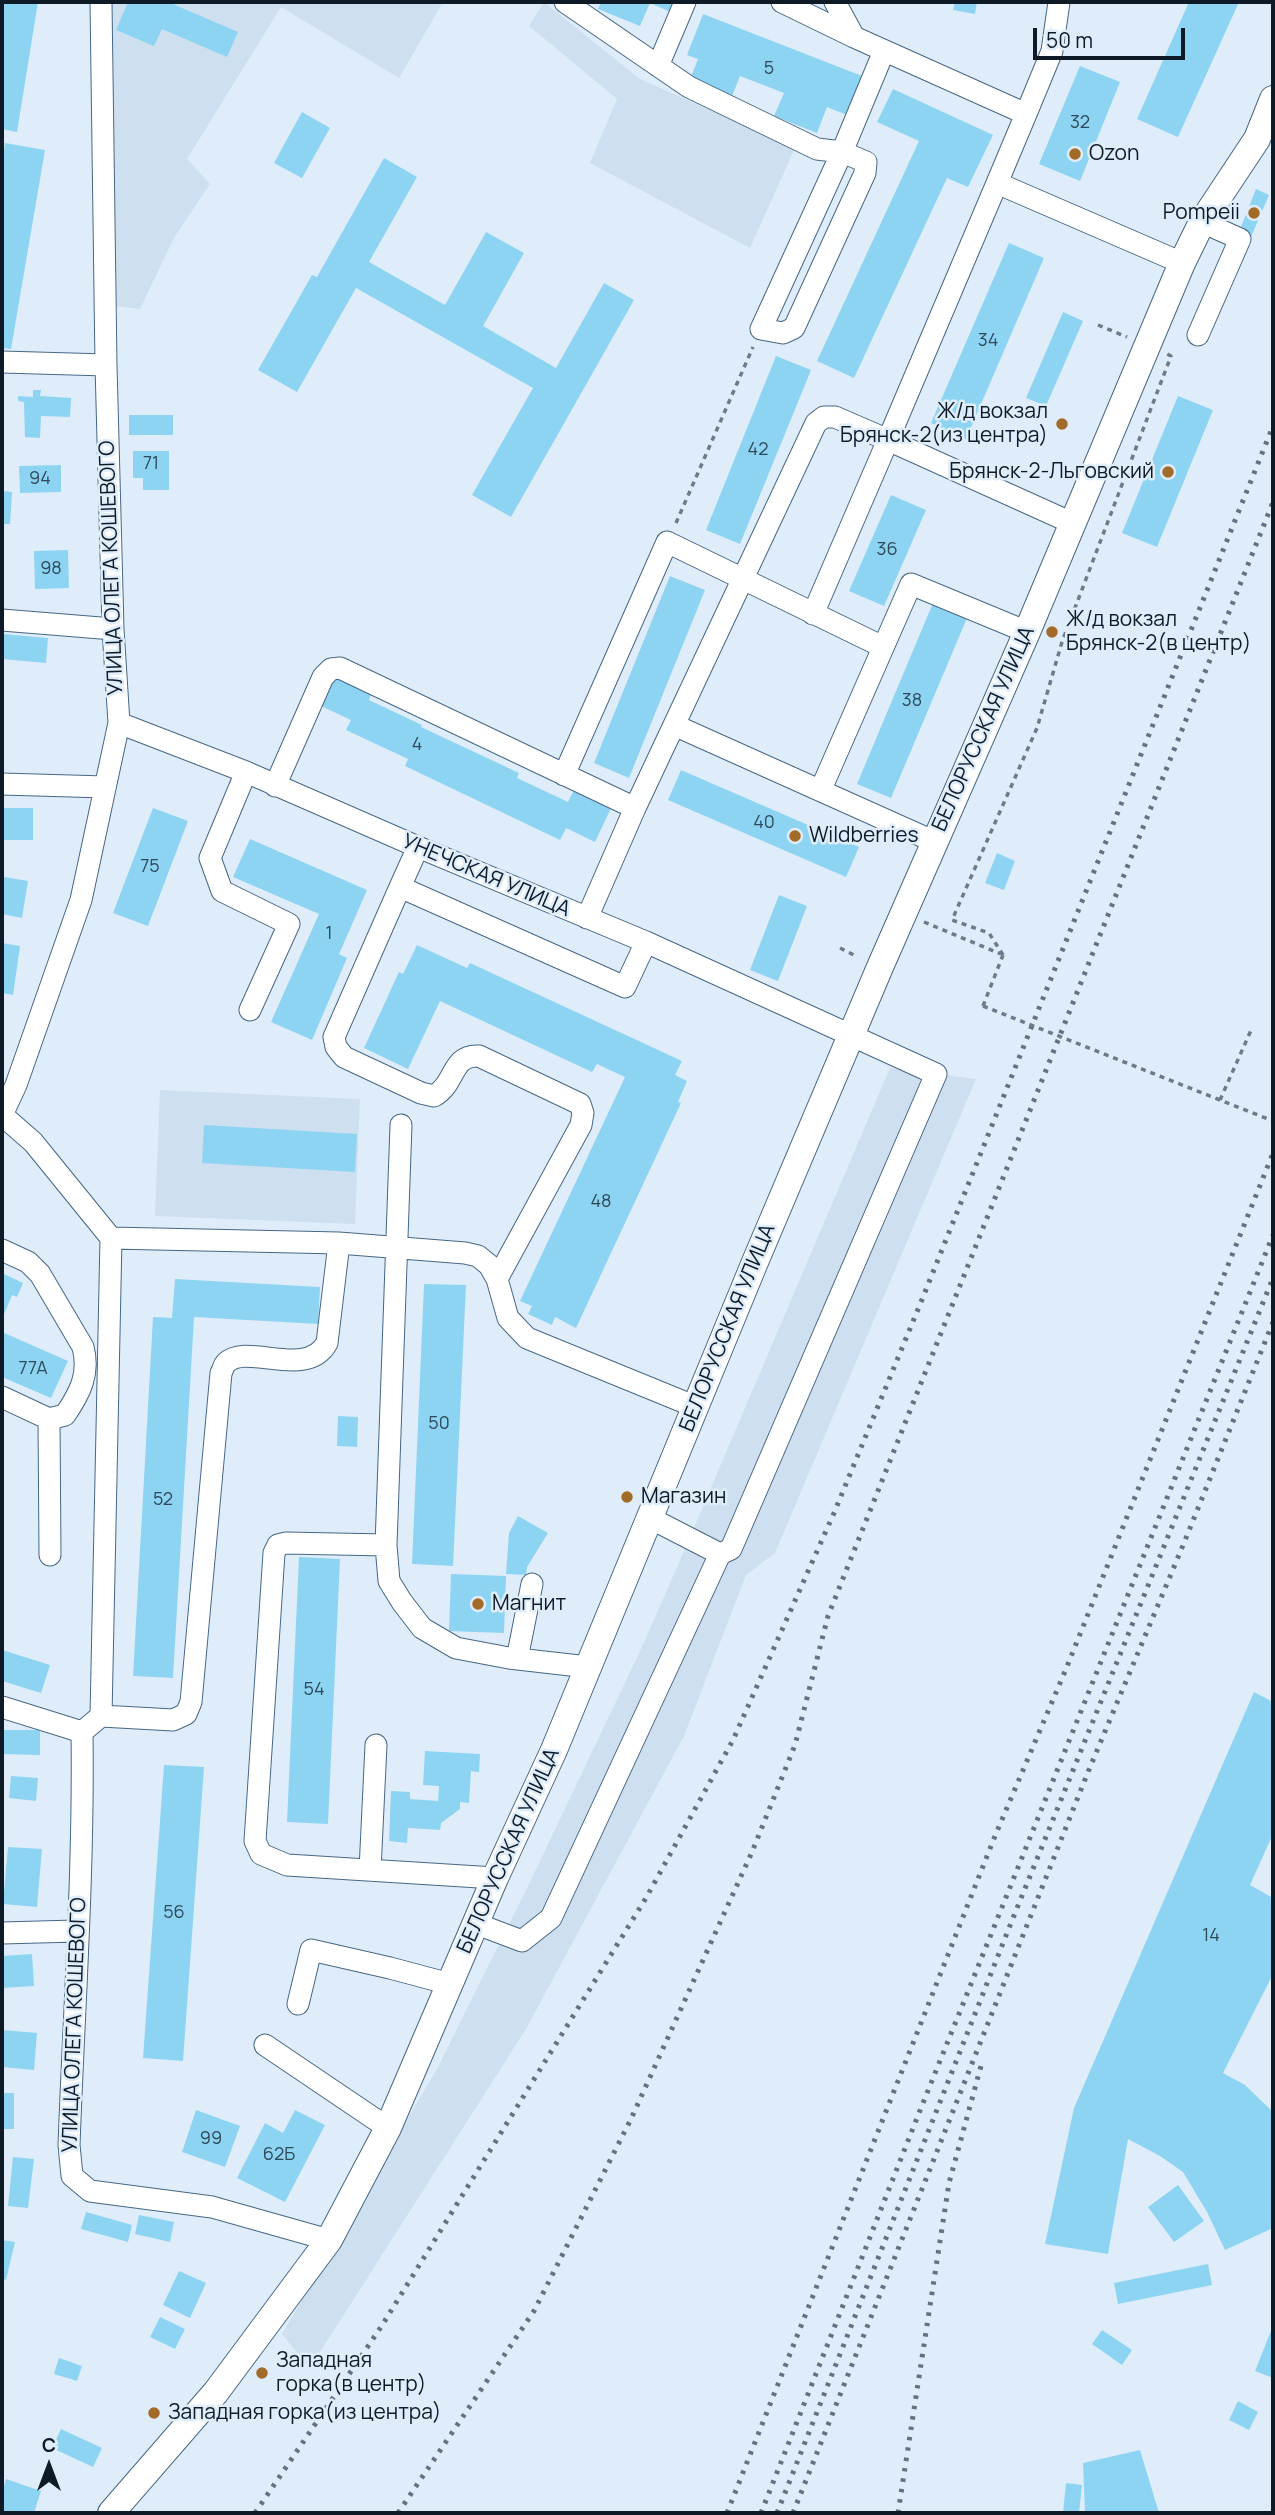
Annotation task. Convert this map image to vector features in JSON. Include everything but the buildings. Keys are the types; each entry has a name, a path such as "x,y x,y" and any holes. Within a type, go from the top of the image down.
{"main road":[{"name":"БЕЛОРУССКАЯ УЛИЦА","path":"111,2513 216,2392 329,2240 388,2128 495,1878 554,1750 850,1036 1027,632 1182,263 1202,222 1257,139 1273,99"}],"street":[{"name":"УЛИЦА ОЛЕГА КОШЕВОГО","path":"2,1115 9,1085 80,900 119,723 113,629 106,365 101,2"},
{"path":"565,2 689,87 817,149 842,152 866,162 865,173 794,328 783,332 761,330 842,152 884,51"},
{"path":"658,66 685,2"},
{"path":"782,2 1026,114"},
{"path":"835,2 854,37"},
{"path":"813,614 1052,51 1059,2"},
{"path":"997,183 1182,263"},
{"path":"1198,335 1240,239 1202,222"},
{"path":"2,362 106,365"},
{"path":"587,918 635,808 816,423 824,416 835,417 1072,523"},
{"path":"564,775 667,542 883,647"},
{"path":"821,789 911,584 1027,632"},
{"path":"2,620 113,629"},
{"path":"275,786 323,677 331,669 340,668 635,808"},
{"name":"УНЕЧСКАЯ УЛИЦА","path":"119,723 246,772 646,942 936,1074 731,1549 720,1554"},
{"path":"674,725 935,842"},
{"path":"246,772 210,858 222,891 289,924 250,1010"},
{"path":"2,784 105,787"},
{"path":"418,847 334,1037 336,1047 344,1057 421,1093 434,1096 444,1090 459,1062 469,1055 479,1056 580,1104 583,1114 581,1125 497,1279"},
{"path":"400,887 625,987 646,942"},
{"path":"2,1115 33,1142 111,1237 101,1716"},
{"path":"401,1125 386,1545 389,1581 422,1628 456,1648 517,1659 588,1667"},
{"path":"111,1237 339,1242 478,1256 489,1265 497,1279 508,1318 527,1338 696,1407"},
{"path":"2,1707 82,1732 101,1716 173,1720 186,1714 191,1702 221,1373 226,1363 237,1357 309,1360 321,1354 327,1343 339,1242"},
{"path":"2,1250 28,1262 40,1275 83,1347 86,1359 79,1394 65,1415 49,1419 2,1397"},
{"path":"49,1419 50,1555"},
{"path":"477,1924 522,1941 551,1918 720,1554 650,1518"},
{"path":"386,1545 286,1543 278,1545 274,1553 255,1841 261,1854 287,1865 495,1878"},
{"path":"517,1659 532,1584"},
{"name":"УЛИЦА ОЛЕГА КОШЕВОГО","path":"82,1732 83,1824 76,1931 69,2145 72,2176 90,2191 212,2207 329,2240"},
{"path":"370,1870 376,1745"},
{"path":"2,1933 76,1931"},
{"path":"298,2004 311,1950 450,1984"},
{"path":"265,2045 388,2128"}],"path":[{"path":"667,542 761,330"},
{"path":"1003,955 989,933 952,920 1037,728 1062,642 1171,356"},
{"path":"916,930 923,922 1003,955"},
{"path":"1003,955 983,1006 1273,1121"},
{"path":"1220,1100 1252,1028"}],"shaded area":[{"path":"110,2 443,2 399,78 281,7 187,159 210,184 174,238 140,309 107,305"},
{"path":"544,2 640,79 795,148 750,248 590,163 617,99 529,26"},
{"path":"890,1068 976,1079 775,1553 746,1575 684,1736 526,2029 310,2368 282,2334 438,2067 529,1884 642,1647"},
{"path":"160,1090 360,1099 355,1224 155,1216"}],"railway":[{"path":"255,2513 381,2327 646,1898 733,1740 834,1513 921,1302 1273,426"},
{"path":"398,2513 534,2311 631,2119 752,1852 795,1745 828,1616 1273,502"},
{"path":"727,2513 995,1836 1066,1669 1273,1153"},
{"path":"761,2513 1273,1235"},
{"path":"777,2513 1013,1918 1273,1278"},
{"path":"793,2513 1088,1772 1273,1322"},
{"path":"898,2513 949,2183 981,2066"}],"place":[{"name":"Ozon","path":"1075,154"},
{"name":"Pompeii","path":"1254,213"},
{"name":"Ж/д вокзал Брянск-2(из центра)","path":"1062,424"},
{"name":"Брянск-2-Льговский","path":"1168,472"},
{"name":"Ж/д вокзал Брянск-2(в центр)","path":"1052,632"},
{"name":"Wildberries","path":"795,836"},
{"name":"Магазин","path":"627,1497"},
{"name":"Магнит","path":"478,1604"},
{"name":"Западная горка(в центр)","path":"262,2373"},
{"name":"Западная горка(из центра)","path":"154,2413"}]}
